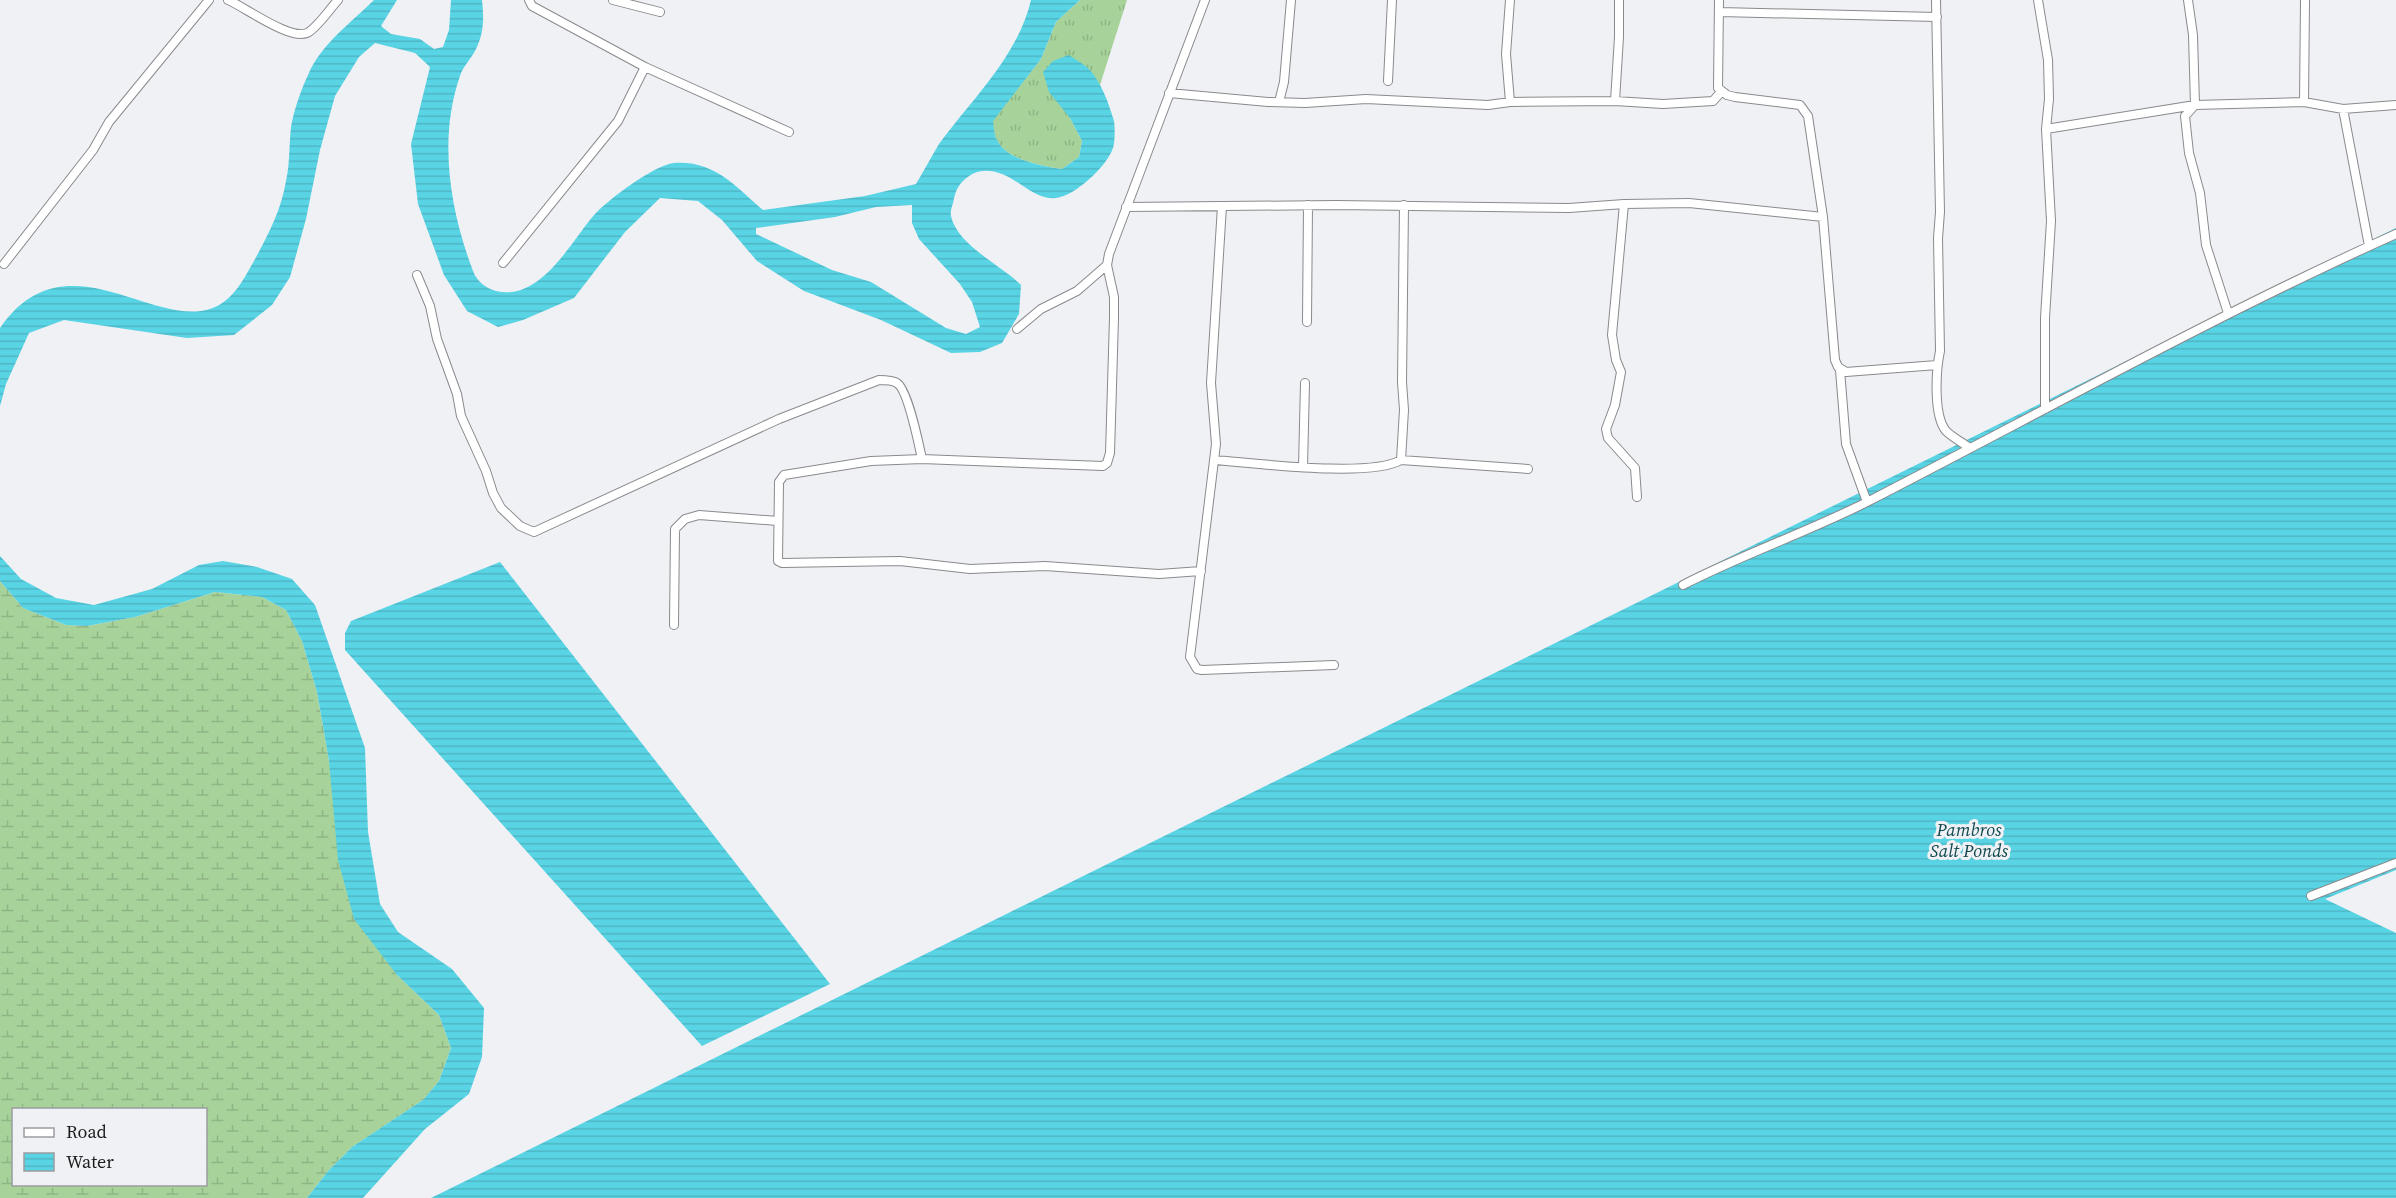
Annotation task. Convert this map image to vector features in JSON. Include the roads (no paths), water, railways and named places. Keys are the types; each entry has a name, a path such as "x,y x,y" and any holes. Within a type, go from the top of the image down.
{"street":[{"path":"4,264 93,150 109,122 209,0"},
{"path":"228,0 289,33 302,35 310,32 338,0"},
{"path":"529,0 532,6 645,67 789,132"},
{"path":"612,0 660,12"},
{"path":"1201,571 1159,574 1045,566 970,569 900,561 782,563 778,561 778,482 784,475 855,463 922,459 1103,466 1107,463 1110,453 1114,297 1107,265 1126,207 1205,0"},
{"path":"1279,102 1284,82 1291,0"},
{"path":"1388,81 1392,0"},
{"path":"1510,0 1506,54 1510,102"},
{"path":"1614,101 1619,38 1619,0"},
{"path":"1719,0 1717,81 1721,92 1735,98 1800,105 1806,111 1823,217 1835,360 1840,370 1846,444 1867,502"},
{"path":"1936,0 1939,414 1946,431 1970,448"},
{"path":"2038,0 2048,60 2049,99 2046,129 2051,221 2045,318 2045,409"},
{"path":"2188,0 2193,35 2195,105 2185,116 2186,134 2200,193 2206,245 2228,313"},
{"path":"2304,102 2305,0"},
{"path":"1720,12 1937,16"},
{"path":"503,263 618,121 645,67"},
{"path":"1169,93 1279,102 1366,99 1488,105 1510,102 1614,101 1663,104 1713,101 1721,92"},
{"path":"2046,129 2195,105 2304,102 2343,110 2396,105"},
{"path":"2343,110 2370,246"},
{"path":"1624,204 1612,335 1616,360 1621,372 1615,405 1606,429 1608,438 1635,468 1637,497"},
{"path":"1126,207 1404,205 1536,208 1689,204 1823,217"},
{"path":"1307,322 1308,205"},
{"path":"1401,460 1404,410 1402,382 1404,205"},
{"path":"1222,206 1211,383 1216,444 1190,657 1197,669 1334,665"},
{"path":"1683,585 1717,567 1791,537 1867,502 2228,313 2396,234"},
{"path":"1017,329 1041,309 1077,291 1107,265"},
{"path":"417,275 430,306 437,339 461,416 493,493 501,508 520,526 534,532 778,419 879,380 892,381 901,387 922,459"},
{"path":"1840,370 1846,372 1937,365"},
{"path":"1303,467 1305,383"},
{"path":"1214,460 1303,467 1386,467 1401,460 1528,469"},
{"path":"674,625 675,529 685,519 699,515 778,521"},
{"path":"2311,896 2396,863"}],"water":[{"path":"374,0 397,0 381,26 391,34 420,39 434,49 443,47 449,30 451,0 482,0 481,37 460,76 453,100 448,149 453,199 465,248 479,281 496,291 512,292 541,279 601,208 620,192 665,165 688,163 712,170 723,176 763,210 865,196 916,184 939,144 1005,58 1025,20 1031,0 1080,0 1056,22 1041,59 993,121 997,140 1008,153 1045,166 1062,169 1079,157 1082,141 1070,118 1049,92 1043,72 1053,61 1069,55 1088,68 1101,86 1114,121 1114,145 1110,155 1097,171 1081,186 1064,196 1048,198 1041,196 1006,176 989,171 970,175 958,187 951,213 955,226 981,254 1021,285 1019,314 1002,343 980,352 951,353 881,320 804,291 757,261 722,220 698,201 660,198 625,232 574,298 523,320 498,327 467,311 444,275 418,204 411,144 430,67 415,53 375,43 359,57 335,96 290,277 272,305 234,335 187,338 64,320 29,333 6,384 0,406 0,328 27,300 57,288 87,287 175,310 202,311 225,301 234,292 264,242 281,202 289,161 292,121 308,75 321,53","holes":["912,205 912,223 919,239 960,284 972,302 980,327 966,334 946,328 871,282 832,270 756,234 756,228 835,217 876,207"]},
{"name":"Pambros Salt Ponds","path":"2396,228 2396,870 2325,899 2396,933 2396,1198 431,1198"},
{"path":"0,556 21,579 56,598 94,605 152,589 199,565 223,561 257,567 292,579 315,605 365,748 368,832 380,904 398,932 452,969 484,1008 482,1057 469,1094 425,1129 363,1198 307,1198 328,1171 352,1147 423,1100 439,1081 451,1048 439,1015 397,975 354,919 338,860 329,761 317,692 302,641 286,610 262,597 215,592 135,617 87,626 66,625 23,608 0,581"},
{"path":"500,562 830,984 702,1046 345,650 345,633 351,621"}]}
